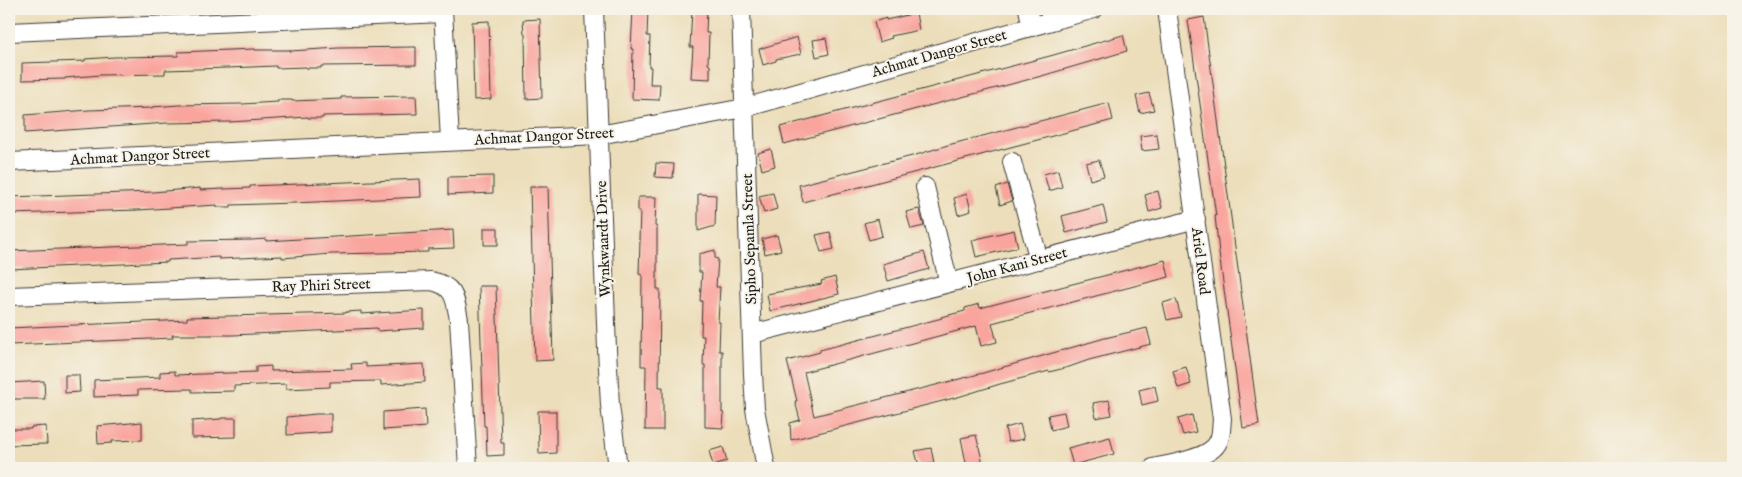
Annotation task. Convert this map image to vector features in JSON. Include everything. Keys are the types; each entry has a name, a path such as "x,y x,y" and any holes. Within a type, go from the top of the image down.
{"street":[{"name":"Wynkwaardt Drive","path":"594,9 606,349 610,405 618,468"},
{"name":"Sipho Sepamla Street","path":"741,9 755,409 761,450 766,468"},
{"path":"1028,9 1032,26"},
{"name":"Achmat Dangor Street","path":"9,162 599,135 744,108 1094,9"},
{"name":"Ariel Road","path":"1153,468 1208,453 1216,447 1219,441 1222,419 1166,9"},
{"path":"9,32 443,11 450,141"},
{"path":"1012,162 1039,260"},
{"path":"925,187 949,283"},
{"name":"John Kani Street","path":"752,334 1196,219"},
{"name":"Ray Phiri Street","path":"9,296 431,281 441,283 448,287 455,299 459,320 468,468"}],"building":[{"path":"633,9 648,9 647,36 650,36 650,84 660,84 659,100 632,99 633,49 631,49"},
{"path":"692,9 707,9 706,33 709,33 708,64 710,65 710,79 691,78 693,47 690,47"},
{"path":"916,13 919,30 891,36 892,38 879,42 874,22"},
{"path":"1204,17 1259,425 1243,428 1219,253 1216,216 1188,20"},
{"path":"540,19 542,98 526,99 523,20"},
{"path":"489,21 491,99 474,100 472,22"},
{"path":"1123,35 1127,51 1038,77 784,144 780,127"},
{"path":"797,37 801,54 776,59 776,61 763,65 759,49"},
{"path":"826,38 829,54 816,57 813,40"},
{"path":"416,47 416,65 321,66 321,68 276,68 276,66 165,70 165,74 100,75 65,79 22,80 22,63 85,61 85,59 115,57 178,56 178,52"},
{"path":"1149,93 1154,110 1140,113 1136,96"},
{"path":"416,96 417,114 167,123 25,133 25,115 179,105 278,102 278,100"},
{"path":"1109,103 1113,120 803,202 799,185"},
{"path":"1157,134 1159,149 1142,151 1140,136"},
{"path":"771,149 775,166 762,170 758,153"},
{"path":"1099,160 1104,176 1090,180 1086,163"},
{"path":"656,163 674,164 673,178 655,177"},
{"path":"1058,170 1062,187 1049,191 1044,174"},
{"path":"493,176 493,193 448,195 448,177"},
{"path":"420,179 421,197 231,205 231,207 217,207 217,205 138,210 9,214 9,197 153,192 200,188 200,190 250,188 250,186"},
{"path":"1007,184 1012,201 1000,205 996,188"},
{"path":"530,187 548,187 553,360 535,361"},
{"path":"1158,191 1162,208 1149,212 1145,195"},
{"path":"773,193 777,209 764,213 759,196"},
{"path":"698,194 716,195 715,226 698,231"},
{"path":"967,194 971,211 958,215 954,198"},
{"path":"638,197 656,197 657,289 660,289 659,387 663,387 663,430 645,430 646,366 641,366 642,275 639,274 640,211 638,211"},
{"path":"1103,205 1107,222 1066,233 1062,216"},
{"path":"919,209 924,226 911,229 906,212"},
{"path":"878,219 882,236 869,240 864,223"},
{"path":"484,228 498,228 498,245 484,245"},
{"path":"453,230 454,248 428,249 428,252 331,254 282,258 282,256 219,259 219,257 168,260 168,262 9,269 9,251 188,244 188,241 266,239 266,241"},
{"path":"1014,230 1018,247 976,257 972,240"},
{"path":"830,232 834,249 821,252 816,235"},
{"path":"777,235 781,250 765,254 762,239"},
{"path":"715,250 715,258 718,259 716,287 720,287 718,322 720,322 719,351 722,351 723,428 705,427 704,336 701,336 702,301 700,301 702,272 699,272 699,254"},
{"path":"924,252 929,269 888,281 883,264"},
{"path":"1165,260 1169,277 992,323 997,342 981,346 976,326 804,372 814,416 983,373 1147,328 1151,344 791,440 790,423 800,420 787,361 820,352 820,350 942,318 965,311 965,308 979,304 980,308"},
{"path":"835,277 839,294 770,311 767,294 822,284 821,281"},
{"path":"479,286 496,286 501,443 504,443 504,455 487,456 486,426 484,426"},
{"path":"1176,299 1181,317 1167,320 1163,303"},
{"path":"424,310 424,328 377,331 377,328 233,335 172,335 173,338 9,345 9,328 187,320 187,317 361,311 361,314"},
{"path":"366,363 366,367 424,364 425,382 381,385 381,381 330,382 330,387 286,389 286,384 234,386 234,391 192,392 192,389 138,390 138,395 94,397 94,380 160,377 160,372 175,371 175,375 256,372 256,367 271,366 271,371 352,369 351,364"},
{"path":"1186,367 1191,384 1178,388 1173,371"},
{"path":"65,375 79,375 80,392 65,393"},
{"path":"44,381 45,399 9,399 9,383"},
{"path":"1155,386 1158,401 1142,405 1139,390"},
{"path":"1109,400 1112,415 1096,418 1093,403"},
{"path":"425,409 426,427 383,430 383,412"},
{"path":"538,411 556,411 556,453 539,454"},
{"path":"1064,412 1067,426 1051,430 1048,415"},
{"path":"331,414 331,432 287,435 287,417"},
{"path":"1192,415 1196,432 1183,435 1178,419"},
{"path":"236,418 236,437 192,438 192,421"},
{"path":"142,422 142,440 112,441 112,443 98,444 97,426"},
{"path":"1020,424 1024,439 1008,442 1005,428"},
{"path":"46,426 47,444 9,445 9,429 31,429 31,427"},
{"path":"976,435 984,468 967,468 961,438"},
{"path":"1110,437 1114,454 1073,465 1068,448"},
{"path":"723,447 727,461 713,465 709,451"},
{"path":"931,448 934,463 919,466 915,451"}]}
